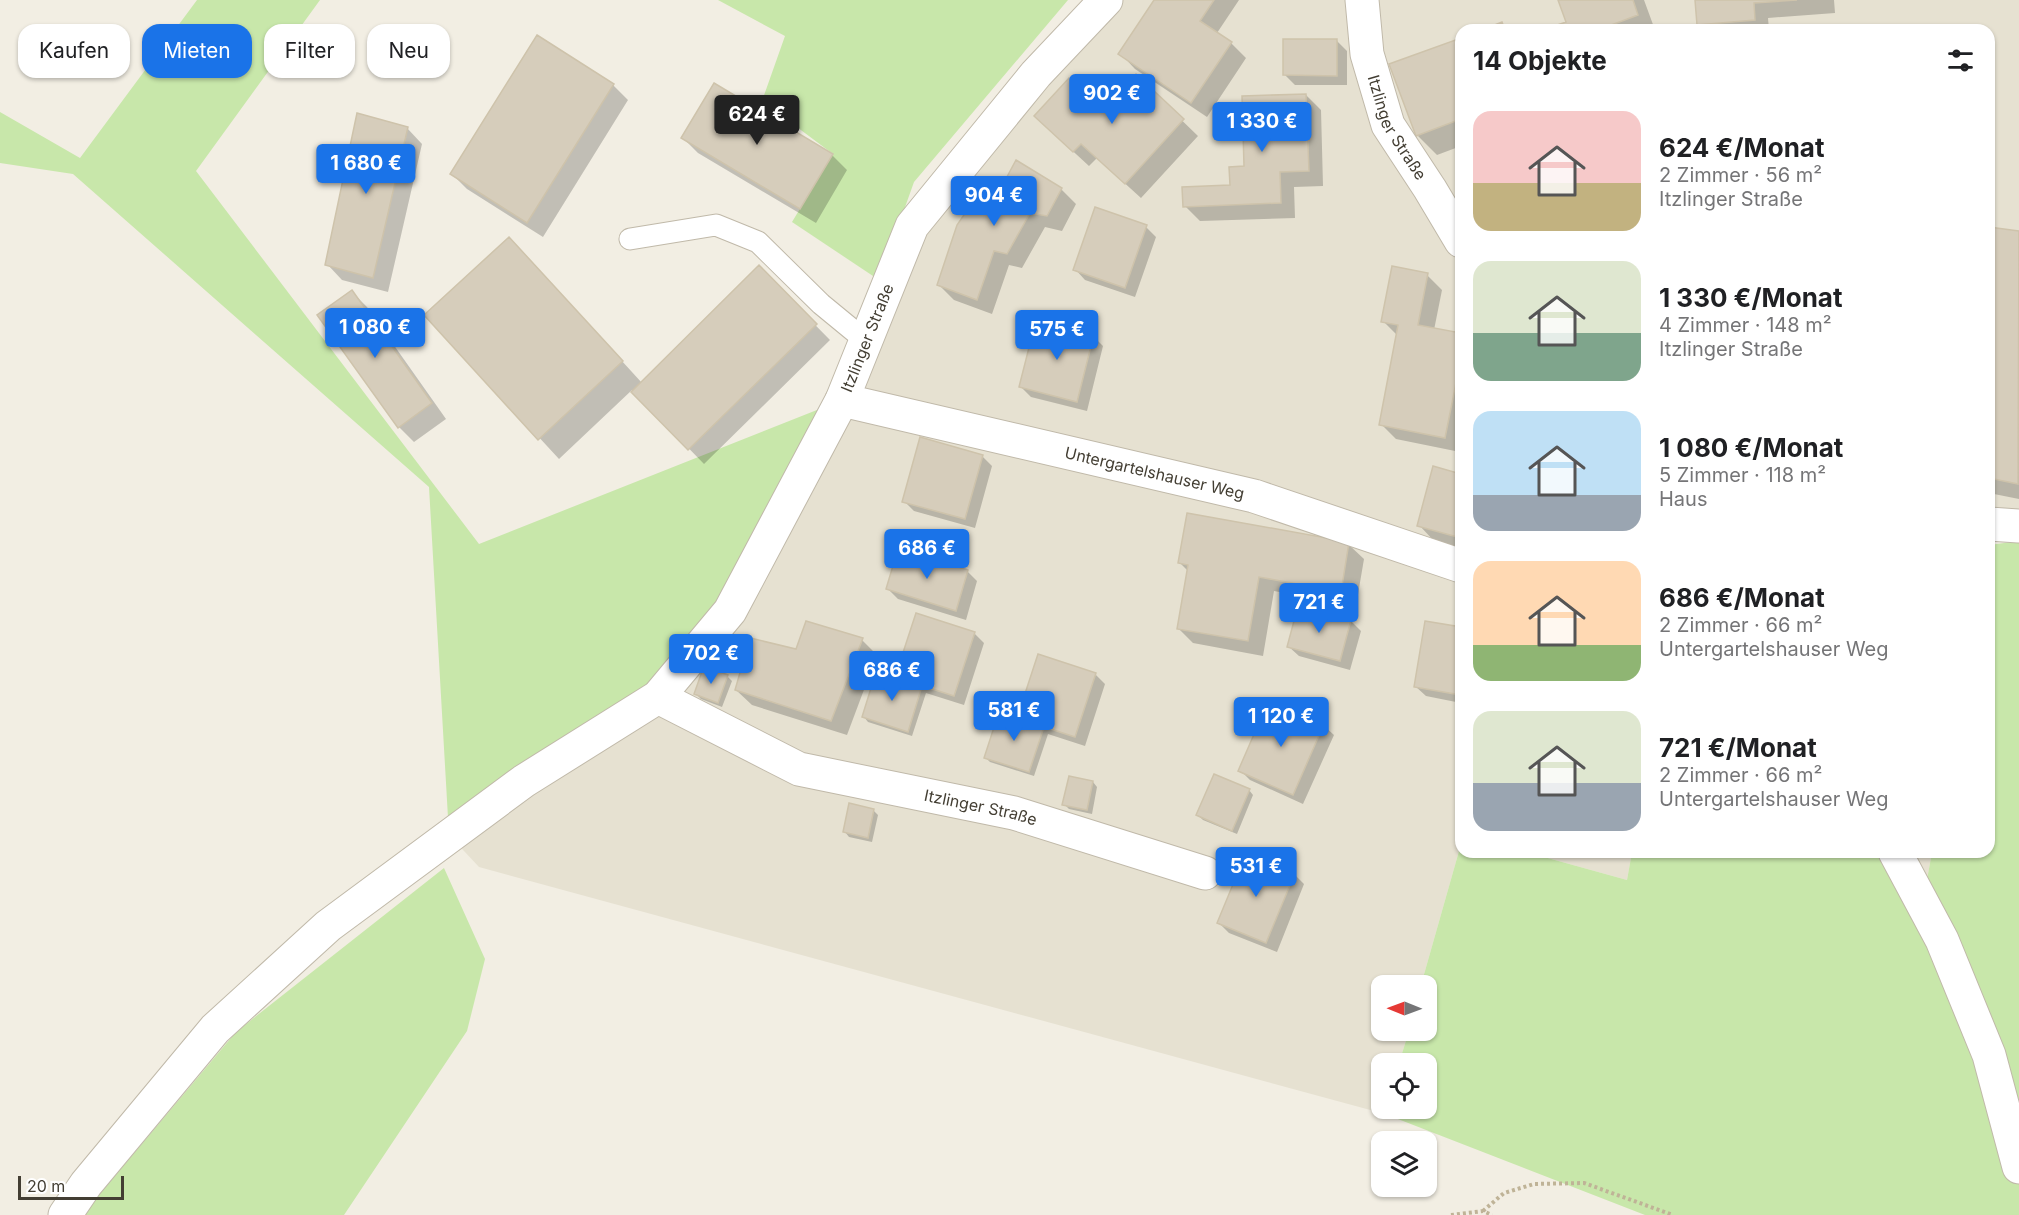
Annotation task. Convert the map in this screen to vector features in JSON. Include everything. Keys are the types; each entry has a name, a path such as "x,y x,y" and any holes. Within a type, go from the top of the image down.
{"street":[{"name":"Itzlinger Straße","path":"65,1215 86,1184 215,1029 328,926 524,781 658,698 730,611 842,400 912,226 1036,74 1106,0"},
{"name":"Itzlinger Straße","path":"1362,0 1367,54 1388,124 1455,232"},
{"name":"Untergartelshauser Weg","path":"842,400 1254,496 1455,564"},
{"path":"1995,524 2019,526"},
{"name":"Itzlinger Straße","path":"658,698 799,769 1014,813 1205,873"},
{"path":"1898,858 1942,940 1989,1055 2019,1167"}],"lane":[{"path":"630,238 716,225 758,242 821,304 866,341"}],"path":[{"path":"1483,1211 1504,1193 1534,1184 1584,1184 1672,1215"},
{"path":"1451,1215 1483,1211 1492,1215"}],"shaded area":[{"path":"1120,0 2019,0 2019,516 1995,519 1995,24 1455,24 1455,858 1457,858 1424,975 1371,975 1371,1041 1406,1041 1402,1053 1371,1053 1371,1110 479,867 449,835 712,659 928,228"},
{"path":"1548,858 1631,858 1627,880"},
{"path":"1905,858 1931,858 1926,885"}],"green space":[{"path":"197,0 320,0 303,24 264,24 264,77 196,171 479,544 827,406 845,418 712,659 449,835 429,487 73,174 0,163 0,112 80,158 142,74 142,78 252,78 252,24 179,24"},
{"path":"718,0 1068,0 914,182 879,280 792,222 833,154 762,101 785,36"},
{"path":"2019,541 2019,1129 1926,885 1931,858 1995,858 1995,544"},
{"path":"1457,858 1548,858 1627,880 1631,858 1897,858 2019,1167 2019,1215 1645,1215 1437,1134 1437,1131 1429,1131 1398,1119 1437,1119 1437,1053 1402,1053 1406,1041 1437,1041 1437,975 1424,975"},
{"path":"444,868 485,959 467,1031 344,1215 82,1215 236,1032"}],"building":[{"path":"1154,0 1214,0 1200,21 1232,42 1191,103 1118,54"},
{"path":"1558,0 1633,0 1638,15 1614,24 1560,24 1566,22"},
{"path":"1695,0 1797,0 1754,3 1755,20 1697,24"},
{"path":"537,35 614,84 527,223 450,174"},
{"path":"1283,39 1337,39 1337,76 1283,75"},
{"path":"1455,40 1455,121 1416,136 1389,64"},
{"path":"1136,74 1184,119 1125,184 1081,144 1073,152 1034,116 1069,78 1103,110"},
{"path":"714,83 833,154 800,209 681,138"},
{"path":"1306,94 1309,171 1280,172 1281,203 1183,207 1182,187 1230,185 1229,167 1244,166 1242,96"},
{"path":"357,113 408,127 373,278 325,265"},
{"path":"1016,160 1062,188 1047,216 1030,213 1007,254 994,251 977,300 937,285 957,225 988,180 1002,186"},
{"path":"1095,207 1147,225 1125,288 1073,270"},
{"path":"1995,228 2019,231 2018,484 1995,479"},
{"path":"509,237 623,361 538,440 424,315"},
{"path":"759,265 817,324 688,450 631,392"},
{"path":"1392,266 1428,273 1418,325 1455,332 1455,388 1445,438 1379,425 1398,325 1381,322"},
{"path":"352,290 432,403 398,428 317,315"},
{"path":"1036,320 1094,334 1077,402 1019,387"},
{"path":"920,437 983,455 965,519 902,502"},
{"path":"1433,466 1455,472 1455,536 1417,526"},
{"path":"1187,513 1349,542 1341,592 1259,577 1248,641 1177,629 1188,565 1178,563"},
{"path":"898,549 968,570 956,611 886,589"},
{"path":"1298,606 1351,620 1340,661 1287,647"},
{"path":"916,613 975,632 954,696 895,677"},
{"path":"806,621 863,638 831,721 735,690 750,638 796,649"},
{"path":"1425,621 1455,626 1455,694 1414,687"},
{"path":"1038,654 1096,673 1075,737 1017,718"},
{"path":"704,666 728,675 718,703 694,694"},
{"path":"876,672 922,686 908,732 862,717"},
{"path":"1269,700 1324,724 1293,795 1238,771"},
{"path":"999,712 1044,727 1029,772 984,758"},
{"path":"1214,774 1250,789 1232,831 1196,815"},
{"path":"1069,776 1093,781 1087,810 1062,805"},
{"path":"849,803 874,809 868,838 843,832"},
{"path":"1246,853 1295,873 1266,943 1217,923"}]}
